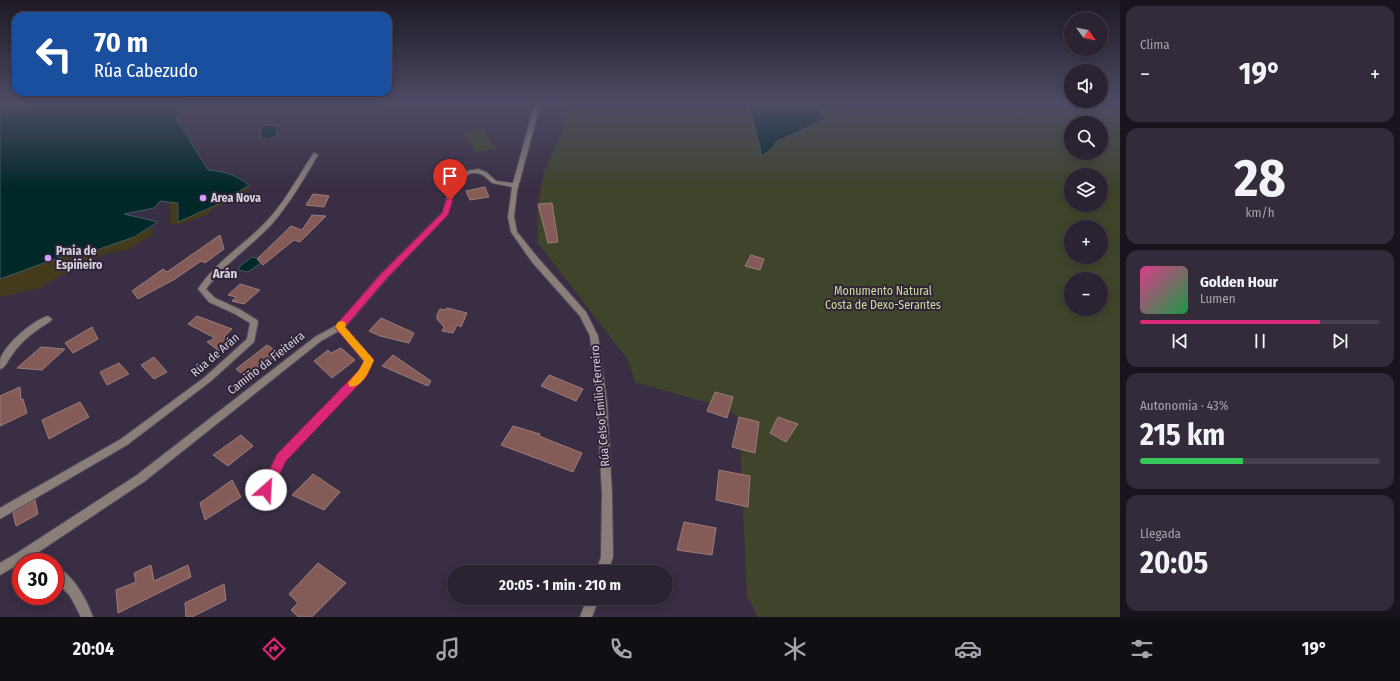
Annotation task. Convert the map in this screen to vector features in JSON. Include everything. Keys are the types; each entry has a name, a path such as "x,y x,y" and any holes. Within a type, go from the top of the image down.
{"street":[{"name":"Rúa Celso Emilio Ferreiro","path":"530,131 516,185 511,217 514,232 535,260 583,314 594,336 602,403 607,494 607,557 604,565"},
{"name":"Rúa de Arán","path":"0,514 124,442 208,379 251,340 254,322 238,312 212,300 202,289 210,277 266,227 282,208 315,155"},
{"name":"Camiño da Fieiteira","path":"27,553 142,478 318,339 340,327 384,276 446,213 449,207 452,188 460,177 475,171 482,172 494,182 516,185"},
{"path":"0,366 5,357 29,330 48,319"},
{"path":"260,501 282,458 363,373 369,360 340,327"},
{"name":"Camiño da Fieiteira","path":"0,569 12,562"},
{"path":"64,580 70,585 84,608 87,617"},
{"path":"586,617 590,605"}],"green space":[{"path":"484,131 497,149 476,152 463,133"},
{"name":"Monumento Natural Costa de Dexo-Serantes","path":"562,131 1064,131 1064,160 1108,160 1108,131 1120,131 1120,617 758,617 747,596 739,422 736,415 725,408 635,382 628,360 538,243 537,210 544,172"}],"sand":[{"name":"Area Nova","path":"243,182 249,185 245,195 212,209 207,215 180,224 170,224 171,214 166,191"},
{"name":"Praia de Espiñeiro","path":"136,219 145,222 153,232 152,235 127,250 112,252 81,263 40,288 0,297 0,225"}],"shaded area":[{"path":"0,131 184,131 208,170 230,174 249,185 223,202 178,222 178,203 160,201 154,208 124,214 158,222 134,237 91,252 66,255 0,279"},
{"path":"261,131 276,131 278,135 268,139 260,138"},
{"path":"756,131 800,131 776,142 771,150 761,156"},
{"path":"252,257 262,259 259,264 248,272 239,270 239,267"}],"building":[{"path":"485,187 489,197 470,200 466,191"},
{"path":"313,194 329,196 324,207 306,205"},
{"path":"552,203 558,242 548,243 538,204"},
{"path":"312,215 326,216 300,242 294,240 263,265 257,259 291,226 302,230"},
{"path":"220,235 224,249 205,263 201,261 175,279 138,299 132,291 163,269 167,272"},
{"path":"751,255 764,259 760,270 745,266"},
{"path":"240,284 260,290 244,304 232,301 236,297 228,295"},
{"path":"447,308 467,313 461,327 457,325 453,333 442,331 444,327 437,319 440,309 445,310"},
{"path":"197,316 232,329 224,337 234,343 222,353 207,342 215,338 188,324"},
{"path":"381,318 414,333 409,343 380,336 369,331"},
{"path":"92,327 98,339 73,353 65,343"},
{"path":"267,345 280,353 249,379 236,369"},
{"path":"41,347 65,349 42,370 17,368"},
{"path":"341,348 355,360 332,378 314,361 328,350 331,353"},
{"path":"393,355 431,381 428,386 382,366"},
{"path":"154,357 167,372 154,379 141,365"},
{"path":"119,363 129,374 107,385 100,372"},
{"path":"549,375 583,389 576,401 541,386"},
{"path":"20,387 21,400 23,399 27,413 0,426 0,396"},
{"path":"715,392 733,397 727,418 707,411"},
{"path":"80,402 89,417 49,439 42,420"},
{"path":"739,417 759,422 755,453 732,447"},
{"path":"778,417 798,424 786,442 770,433"},
{"path":"513,426 540,434 539,436 582,453 573,472 501,445"},
{"path":"241,435 253,446 228,466 213,455"},
{"path":"719,470 750,476 748,507 716,500"},
{"path":"313,474 340,492 324,510 292,495"},
{"path":"232,480 241,497 205,520 200,503"},
{"path":"35,500 38,514 16,526 13,513"},
{"path":"684,522 716,528 712,555 677,550"},
{"path":"318,563 346,583 312,617 298,617 291,610 298,603 289,594"},
{"path":"151,565 154,581 188,565 191,577 118,613 116,590 136,582 134,573"},
{"path":"224,584 226,600 192,617 186,617 185,603"}],"slow traffic":[{"path":"342,325 340,327 369,360 363,373 353,383"}],"place":[{"name":"Area Nova","path":"203,198"},
{"name":"Praia de Espiñeiro","path":"48,258"}],"district":[{"name":"Arán","path":"225,273"}],"route":[{"path":"266,490 282,458 363,373 369,360 340,327 384,276 446,213 450,200"}]}
